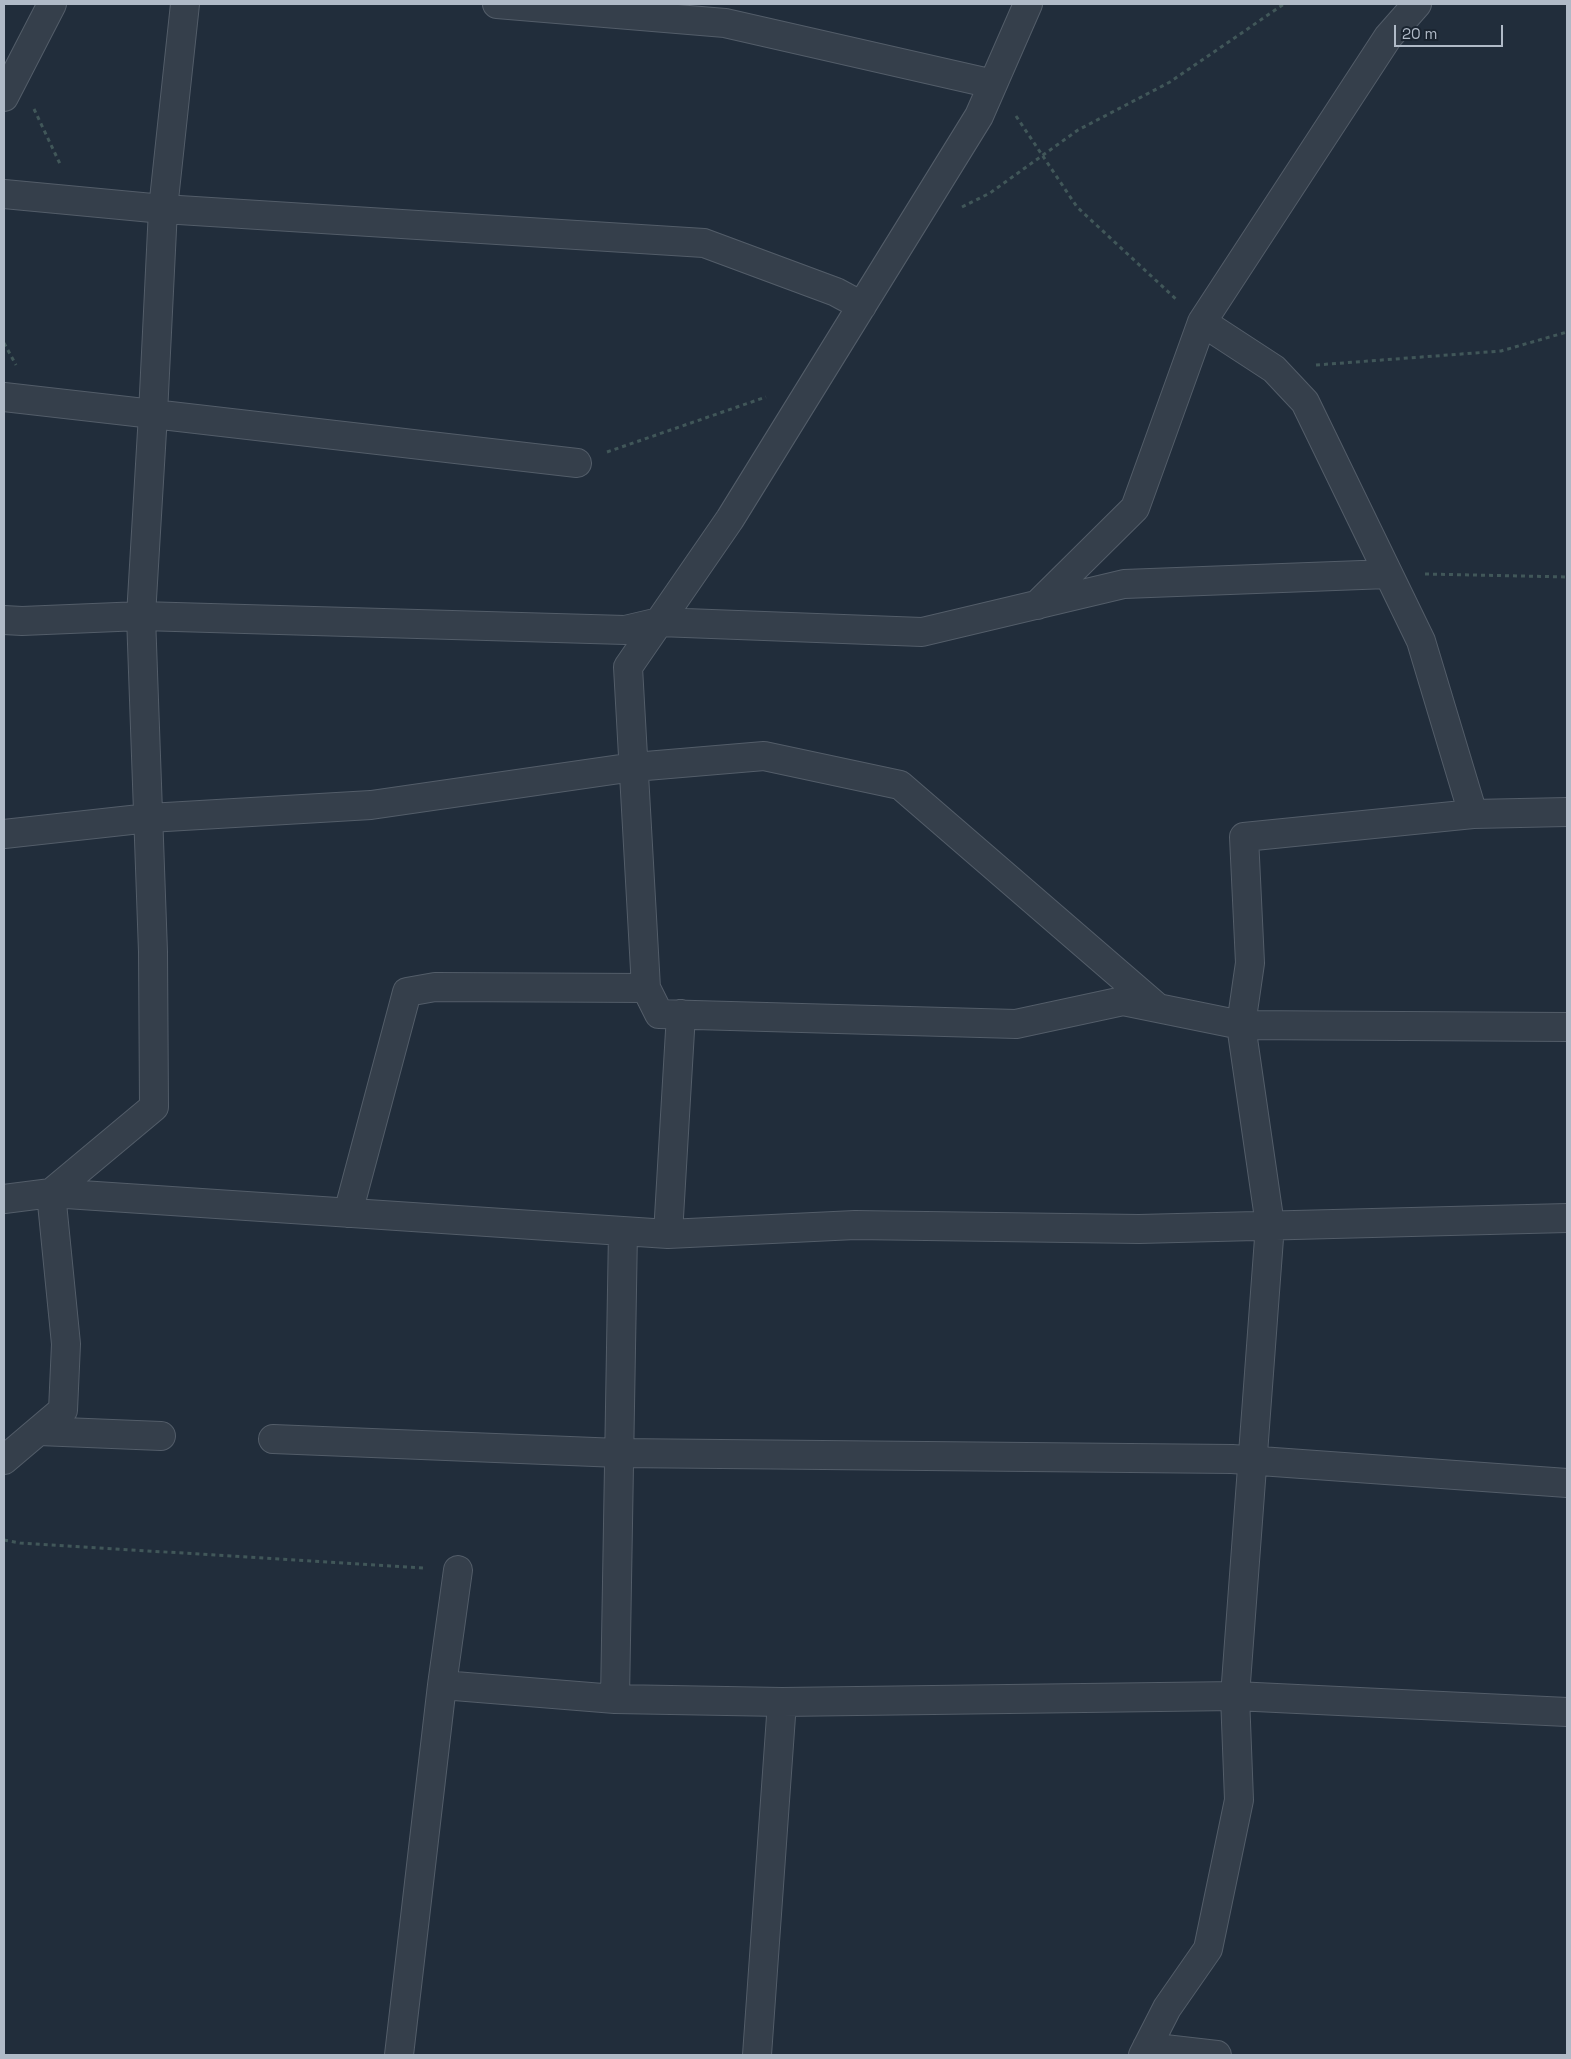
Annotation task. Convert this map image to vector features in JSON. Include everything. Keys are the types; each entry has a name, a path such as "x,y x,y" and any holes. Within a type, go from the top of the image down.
{"street":[{"path":"4,97 52,4"},
{"path":"51,1193 154,1107 153,952 141,616 163,209 185,4"},
{"path":"497,4 623,7 724,23 993,84"},
{"path":"1028,4 979,116 730,519 628,667 646,988 659,1014 1016,1024 1122,1001 1241,1025 1567,1028"},
{"path":"1037,605 1135,508 1202,322 1388,37 1417,4"},
{"path":"4,194 163,209 704,243 836,292 862,306"},
{"path":"1202,322 1274,369 1305,402 1421,641 1472,814"},
{"path":"4,397 577,463"},
{"path":"4,620 22,622 141,616 625,630 659,622 922,632 1124,584 1388,574"},
{"path":"4,834 149,818 371,805 634,767 764,756 900,785 1158,1008"},
{"path":"1217,2055 1145,2051 1168,2008 1208,1949 1239,1800 1234,1696 1270,1226 1241,1025 1250,963 1244,837 1472,814 1567,812"},
{"path":"348,1213 407,992 435,987 646,988"},
{"path":"668,1234 682,1014"},
{"path":"4,1460 63,1410 66,1344 51,1193"},
{"path":"4,1199 51,1193 668,1234 855,1225 1139,1229 1567,1218"},
{"path":"615,1700 623,1231"},
{"path":"39,1431 162,1436"},
{"path":"273,1439 619,1453 1253,1460 1567,1483"},
{"path":"399,2055 442,1685 458,1570"},
{"path":"442,1685 615,1700 782,1702 1234,1696 1567,1712"},
{"path":"757,2055 782,1702"}],"path":[{"path":"957,209 990,193 1078,130 1170,82 1284,4"},
{"path":"17,72 78,201"},
{"path":"993,84 1077,207 1202,322"},
{"path":"1274,369 1501,352 1567,332"},
{"path":"577,463 816,380"},
{"path":"1388,574 1463,573 1567,577"},
{"path":"4,1540 20,1543 458,1570"}]}
